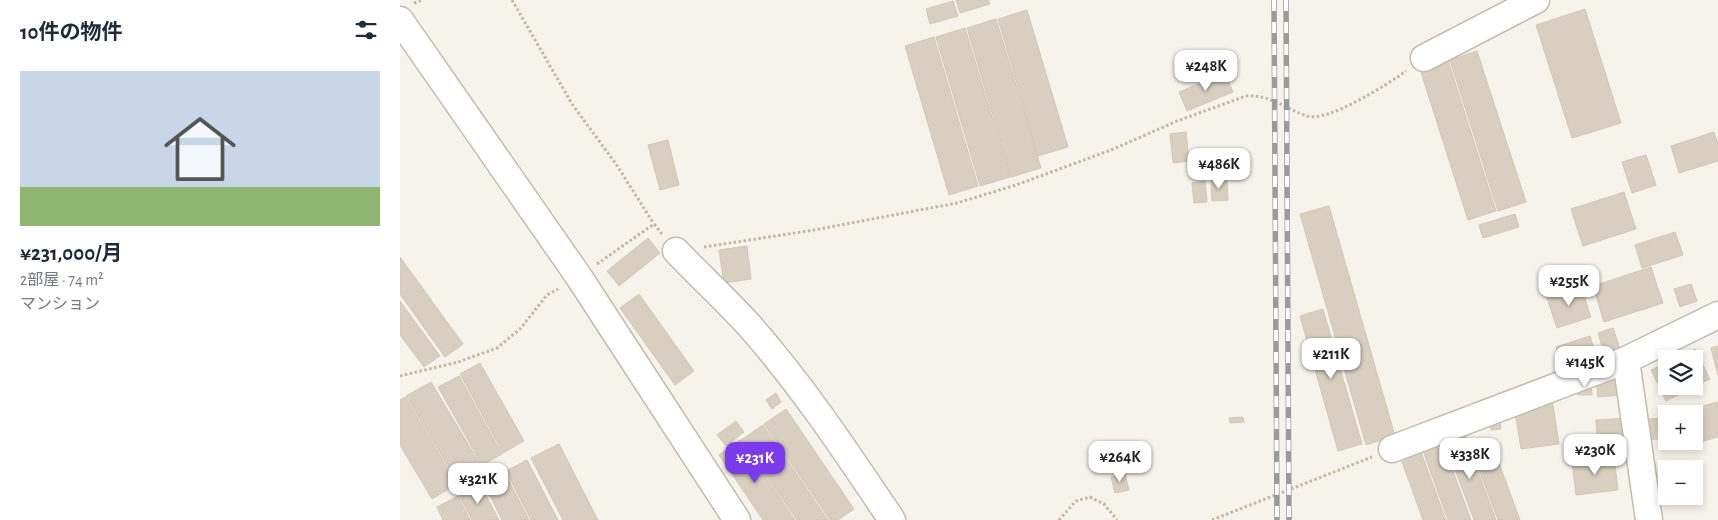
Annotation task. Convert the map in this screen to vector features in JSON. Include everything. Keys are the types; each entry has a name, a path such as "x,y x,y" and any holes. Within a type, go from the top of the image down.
{"street":[{"path":"1424,58 1536,0"},
{"path":"400,20 579,277 737,520"},
{"path":"676,252 748,324 791,378 855,465 892,520"},
{"path":"1392,449 1626,360 1718,315"},
{"path":"1626,360 1650,520"}],"path":[{"path":"512,0 572,104 616,164 654,224 676,252 814,230 958,203 1016,185 1111,150 1246,96 1255,96 1275,101 1307,116 1316,118 1360,99 1400,76 1424,58"},
{"path":"400,376 458,362 497,348 520,329 547,295 579,277 654,224"},
{"path":"1212,520 1392,449"},
{"path":"1058,520 1076,501 1090,497 1104,504 1117,520"}],"building":[{"path":"956,0 988,0 990,4 960,13"},
{"path":"953,1 958,16 930,24 926,9"},
{"path":"1585,9 1621,123 1572,138 1536,25"},
{"path":"1027,10 1068,147 1038,156 998,19"},
{"path":"996,19 1041,168 1011,177 967,28"},
{"path":"965,28 1010,177 980,186 936,37"},
{"path":"934,37 978,186 949,195 905,46"},
{"path":"1477,51 1526,202 1498,211 1450,60"},
{"path":"1448,60 1496,211 1468,220 1420,69"},
{"path":"1225,73 1233,92 1187,111 1179,92"},
{"path":"1186,132 1189,161 1173,163 1170,134"},
{"path":"1714,132 1718,144 1718,161 1679,173 1671,146"},
{"path":"668,140 679,185 660,190 648,145"},
{"path":"1646,155 1656,185 1632,193 1622,162"},
{"path":"1211,180 1227,180 1228,200 1212,201"},
{"path":"1205,181 1207,202 1194,203 1192,183"},
{"path":"1624,192 1636,229 1583,246 1571,209"},
{"path":"1329,206 1395,436 1366,445 1300,214"},
{"path":"1515,214 1519,227 1483,238 1479,225"},
{"path":"1675,232 1683,255 1642,268 1635,245"},
{"path":"648,238 660,253 619,286 607,271"},
{"path":"747,246 751,279 724,283 719,250"},
{"path":"400,257 463,344 445,357 400,294"},
{"path":"1651,267 1663,303 1604,322 1593,286"},
{"path":"1691,284 1697,301 1680,307 1674,289"},
{"path":"1581,287 1591,317 1557,328 1547,298"},
{"path":"639,294 694,371 675,385 620,308"},
{"path":"400,301 440,356 424,367 400,335"},
{"path":"1323,309 1362,444 1338,451 1300,316"},
{"path":"1613,328 1620,349 1604,353 1598,333"},
{"path":"1590,336 1596,356 1562,367 1556,347"},
{"path":"1718,346 1718,375 1711,348"},
{"path":"480,363 524,441 503,453 460,374"},
{"path":"1703,365 1710,379 1703,382"},
{"path":"1658,367 1658,384 1651,370"},
{"path":"459,376 502,454 482,465 438,387"},
{"path":"1621,376 1622,395 1598,397 1596,378"},
{"path":"1591,381 1592,395 1578,395 1577,382"},
{"path":"431,382 483,469 458,483 406,396"},
{"path":"776,393 781,402 772,409 766,400"},
{"path":"1663,395 1678,395 1666,401"},
{"path":"405,397 457,484 432,499 400,445 400,400"},
{"path":"1552,399 1559,444 1521,449 1514,405"},
{"path":"1718,402 1718,437 1703,441 1703,406"},
{"path":"786,409 854,509 838,520 830,520 764,424"},
{"path":"1499,414 1501,429 1491,430 1489,416"},
{"path":"1243,417 1244,422 1230,423 1229,418"},
{"path":"1628,418 1630,448 1598,450 1596,420"},
{"path":"1658,418 1658,439 1646,440 1645,419"},
{"path":"736,421 744,432 726,446 717,435"},
{"path":"763,425 828,520 797,520 741,440"},
{"path":"1465,436 1496,520 1474,520 1445,443"},
{"path":"740,440 795,520 763,520 719,455"},
{"path":"559,444 598,520 563,520 531,458"},
{"path":"1443,444 1471,520 1448,520 1423,451"},
{"path":"1492,444 1520,520 1498,520 1472,451"},
{"path":"1421,452 1446,520 1423,520 1401,459"},
{"path":"1614,457 1618,490 1576,495 1572,462"},
{"path":"527,460 558,520 531,520 506,471"},
{"path":"504,471 529,520 502,520 483,482"},
{"path":"1125,474 1129,490 1115,493 1111,477"},
{"path":"480,484 499,520 472,520 459,495"},
{"path":"458,496 470,520 443,520 437,507"}],"railway":[{"path":"1274,0 1277,520"},
{"path":"1286,0 1289,520"}]}
